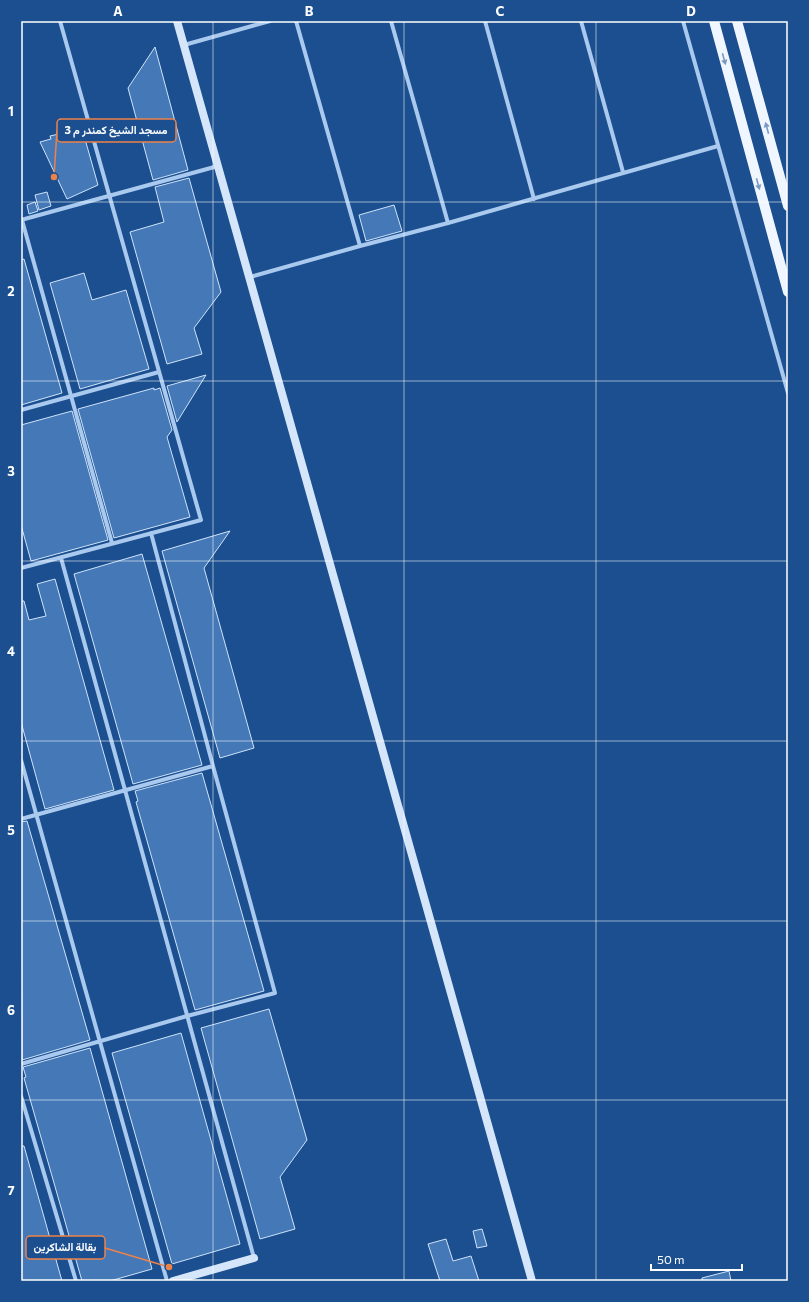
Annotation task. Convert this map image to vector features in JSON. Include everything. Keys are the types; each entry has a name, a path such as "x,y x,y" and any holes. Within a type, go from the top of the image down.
{"main road":[{"path":"714,21 788,292"},
{"path":"737,21 788,206"}],"street":[{"path":"21,568 201,520 60,21"},
{"path":"177,21 532,1281"},
{"path":"184,45 270,21"},
{"path":"296,21 360,246"},
{"path":"391,21 448,223"},
{"path":"485,21 534,199"},
{"path":"581,21 623,172"},
{"path":"683,21 788,393"},
{"path":"250,277 534,199 623,172 718,146"},
{"path":"112,543 22,220 218,166"},
{"path":"21,410 159,372"},
{"path":"21,1064 187,1016 275,993 151,534"},
{"path":"61,558 254,1258 177,1280"},
{"path":"21,760 167,1281"},
{"path":"21,819 213,766"},
{"path":"21,1096 76,1281"}],"building":[{"path":"155,47 188,170 153,180 128,88"},
{"path":"68,132 69,135 83,132 98,185 67,199 40,142 51,139 50,136"},
{"path":"189,178 221,292 194,328 202,354 167,364 130,232 164,222 155,187"},
{"path":"47,192 51,206 39,210 35,195"},
{"path":"35,202 38,211 29,214 27,205"},
{"path":"394,205 402,231 366,241 359,215"},
{"path":"24,259 62,393 21,405 21,260"},
{"path":"84,273 92,300 126,290 149,369 80,389 50,283"},
{"path":"206,375 177,422 167,386"},
{"path":"154,388 154,390 160,388 172,430 167,437 190,517 114,538 78,409"},
{"path":"72,411 108,540 31,561 21,525 21,425"},
{"path":"230,531 204,568 254,748 220,758 162,551"},
{"path":"142,554 202,765 133,784 74,574"},
{"path":"55,579 114,790 45,809 21,722 21,601 24,601 29,620 46,616 37,584"},
{"path":"202,773 264,991 195,1010 136,802 138,801 135,791"},
{"path":"27,821 90,1040 22,1060 21,822"},
{"path":"269,1009 307,1140 280,1177 295,1229 260,1239 201,1028"},
{"path":"181,1033 240,1244 172,1264 112,1053"},
{"path":"90,1048 152,1269 110,1281 82,1281 24,1078 26,1077 23,1067"},
{"path":"21,1146 24,1146 62,1281 21,1281"},
{"path":"482,1229 487,1246 477,1248 473,1231"},
{"path":"446,1239 453,1261 471,1256 479,1281 440,1281 428,1244"},
{"path":"729,1271 731,1281 702,1281 702,1278"}],"place":[{"name":"مسجد الشيخ كمندر م 3","path":"54,177"},
{"name":"بقالة الشاكرين","path":"169,1267"}]}
